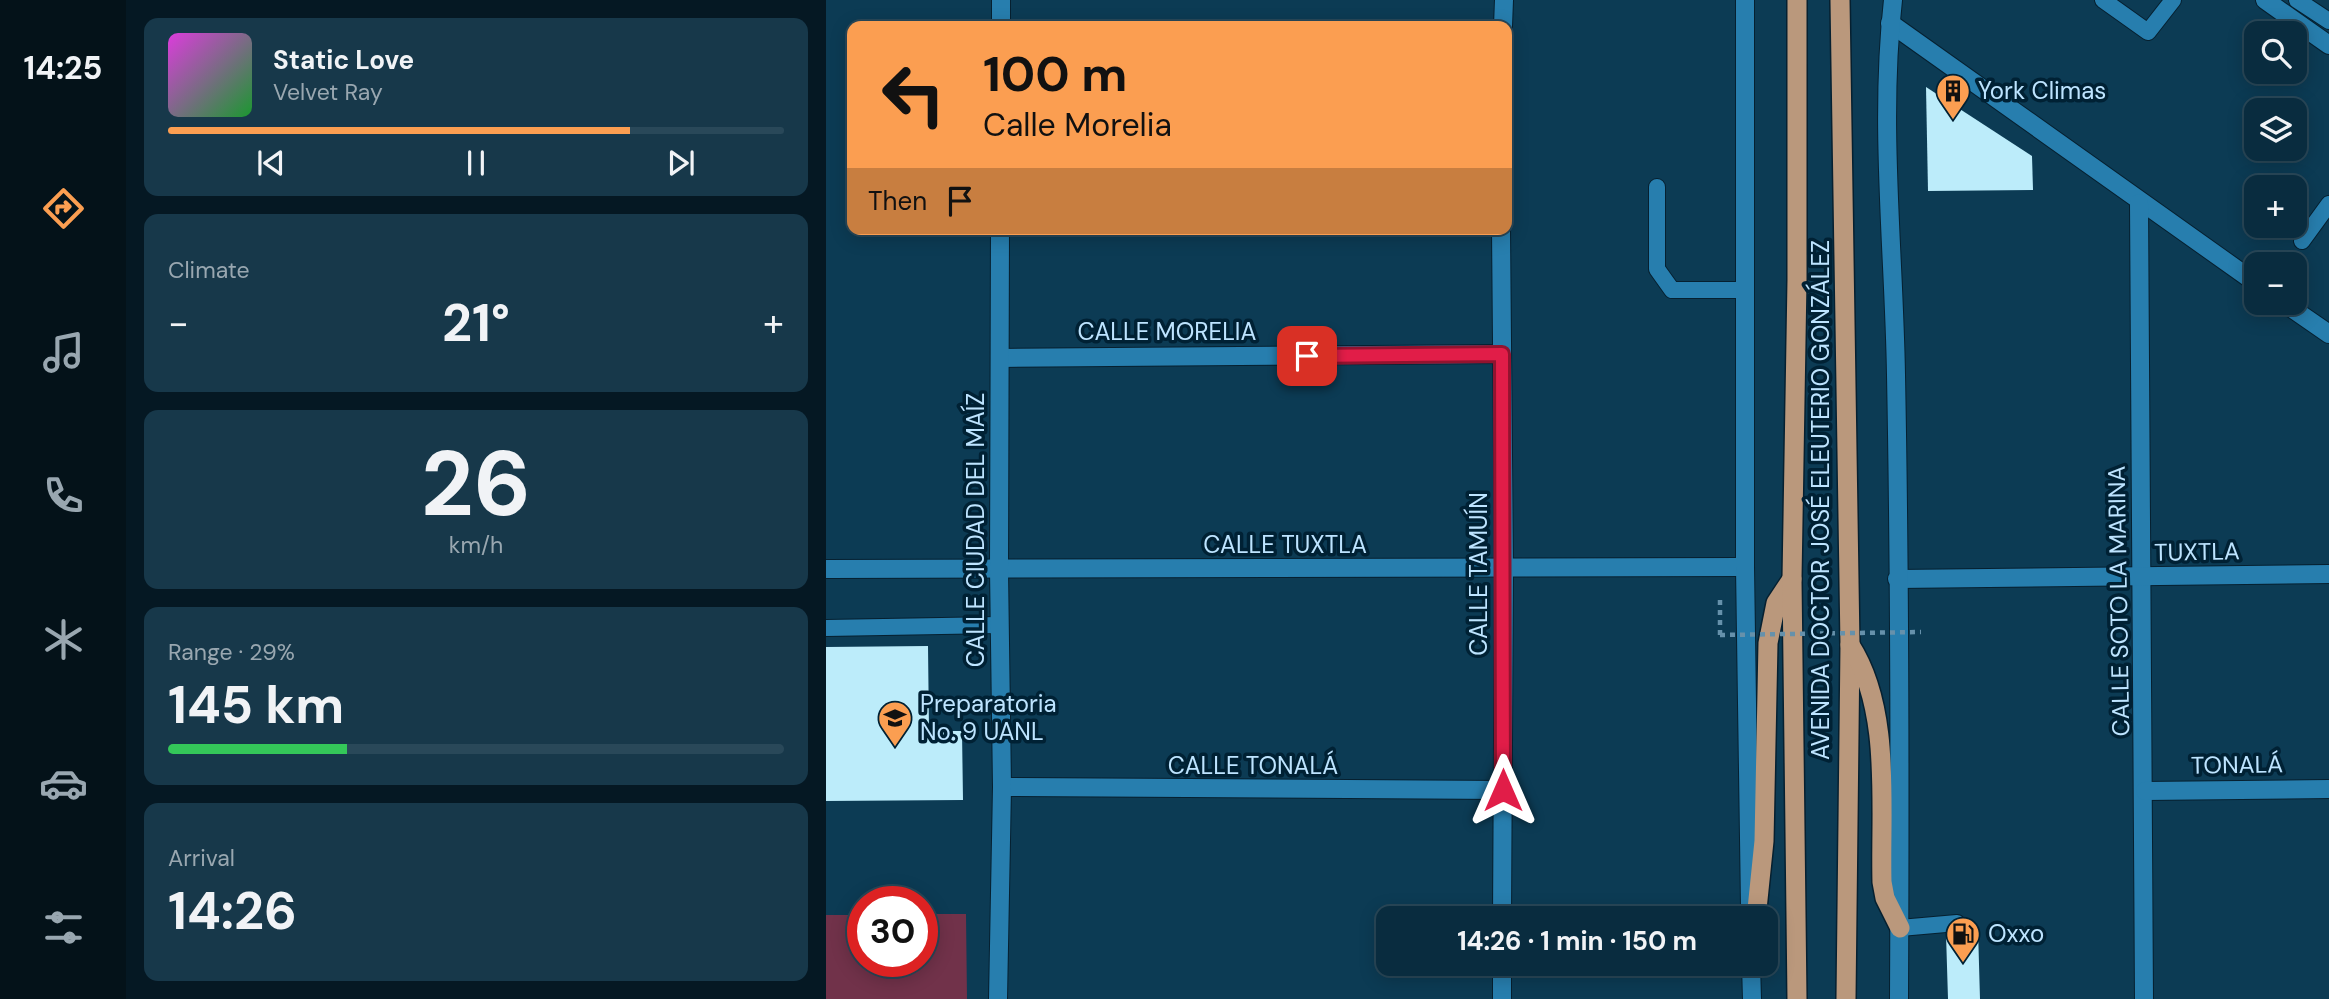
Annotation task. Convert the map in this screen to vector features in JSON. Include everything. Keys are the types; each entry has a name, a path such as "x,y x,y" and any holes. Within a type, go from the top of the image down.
{"highway":[{"name":"AVENIDA DOCTOR JOSÉ ELEUTERIO GONZÁLEZ","path":"1797,0 1797,280 1792,579 1797,999"},
{"name":"AVENIDA DOCTOR JOSÉ ELEUTERIO GONZÁLEZ","path":"1840,0 1850,645 1846,999"},
{"path":"1757,906 1764,841 1768,643 1776,603 1792,579"},
{"path":"1850,645 1873,696 1879,754 1882,882 1885,898 1900,928"}],"street":[{"path":"1000,21 1001,0"},
{"path":"1503,21 1504,0"},
{"path":"1745,0 1745,567 1751,906"},
{"path":"1893,0 1890,23 1889,171 1896,376 1899,999"},
{"path":"2264,0 2329,45"},
{"path":"1890,23 2244,276"},
{"name":"CALLE SOTO LA MARINA","path":"2139,203 2145,791 2144,999"},
{"name":"CALLE CIUDAD DEL MAÍZ","path":"998,999 1002,788 999,625 1000,235"},
{"name":"CALLE TAMUÍN","path":"1501,235 1504,568 1502,906"},
{"path":"2301,315 2329,334"},
{"name":"CALLE MORELIA","path":"1000,358 1502,354"},
{"name":"CALLE TUXTLA","path":"826,569 1745,567"},
{"name":"TUXTLA","path":"1898,579 2329,574"},
{"name":"CALLE TONALÁ","path":"1002,788 1503,790"},
{"name":"TONALÁ","path":"2145,791 2329,789"},
{"path":"1502,976 1502,999"},
{"path":"1751,976 1752,999"}],"lane":[{"path":"2103,0 2148,32 2173,0"},
{"path":"2297,0 2329,21"},
{"path":"1657,187 1657,269 1672,290 1745,290"},
{"path":"2302,241 2329,204"},
{"path":"826,628 999,625"},
{"path":"1900,928 1956,923 1963,930"}],"path":[{"path":"1720,635 1921,632"}],"shaded area":[{"path":"938,914 966,914 967,999 826,999 826,915 847,915 847,977 938,977"}],"building":[{"name":"York Climas","path":"1926,87 2032,156 2033,190 1928,191"},
{"path":"928,646 929,731 962,731 963,800 826,801 826,647"},
{"name":"Oxxo","path":"1973,929 1978,929 1980,999 1948,999 1946,934 1966,940"}],"place":[{"name":"York Climas","path":"1953,121"},
{"name":"Preparatoria No. 9 UANL","path":"895,748"},
{"name":"Oxxo","path":"1963,964"}],"route":[{"path":"1307,356 1502,354 1503,790"}]}
